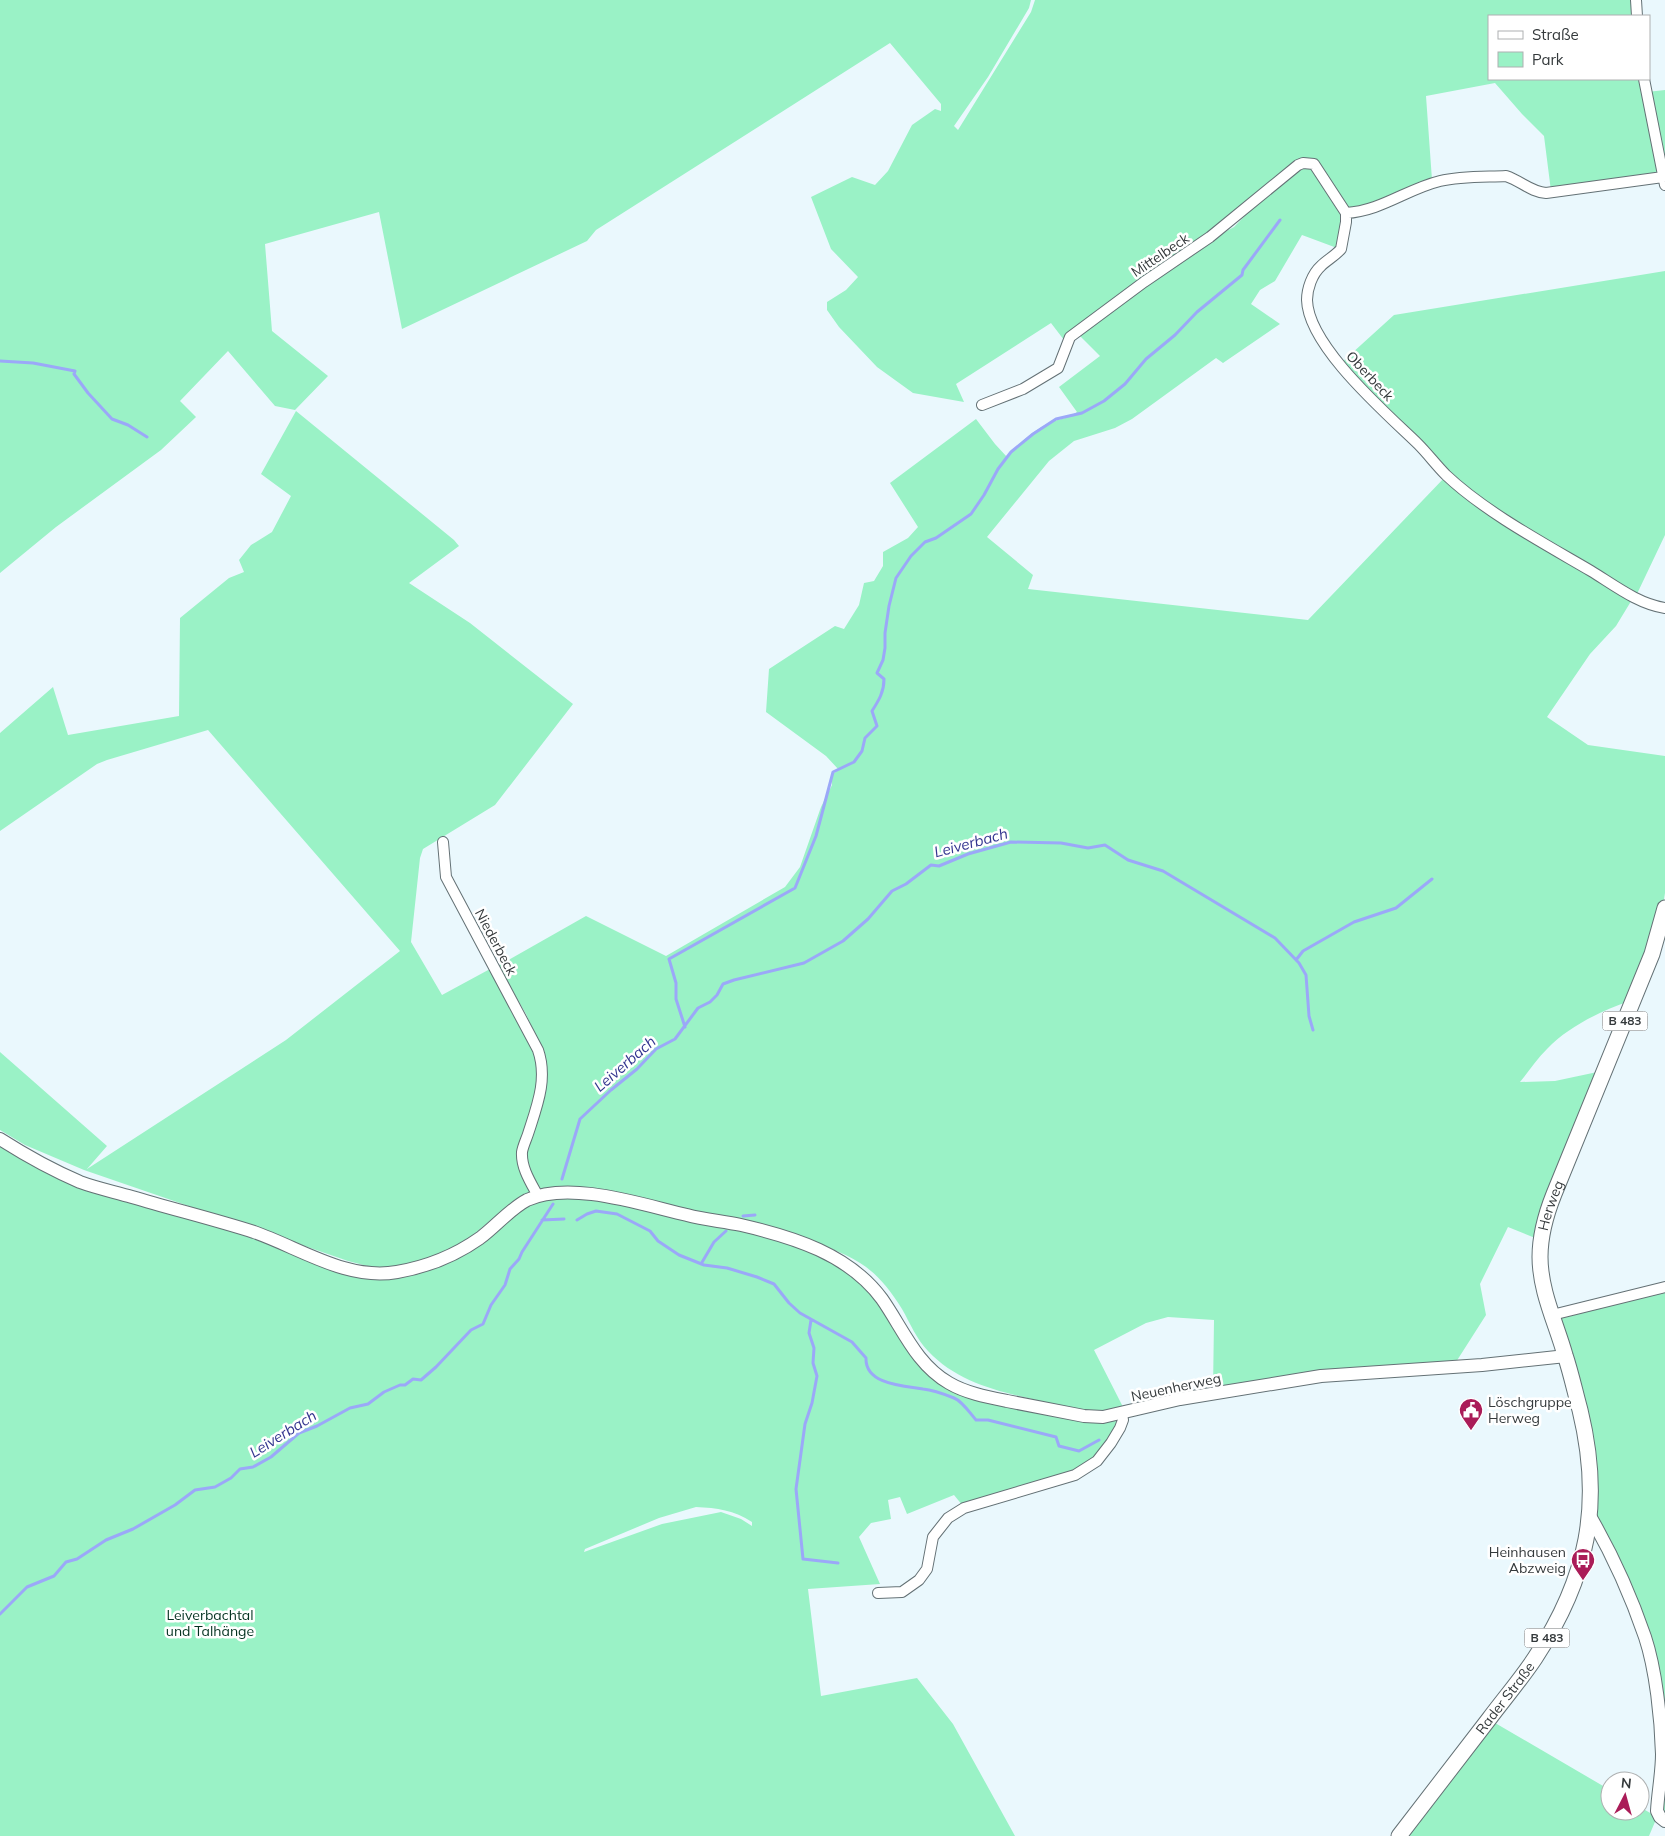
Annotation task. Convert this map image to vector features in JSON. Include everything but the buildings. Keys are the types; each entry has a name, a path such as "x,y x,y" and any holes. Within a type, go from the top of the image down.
{"main road":[{"name":"Herweg","path":"1590,1516 1590,1461 1566,1356 1552,1315 1541,1271 1541,1240 1554,1194 1652,954 1665,908"},
{"name":"Rader Straße","path":"1399,1836 1534,1660 1555,1626 1581,1565 1590,1516"}],"street":[{"path":"1636,0 1637,15"},
{"path":"1346,213 1373,208 1440,181 1447,180 1506,176 1515,178 1536,192 1546,193 1664,181 1644,80"},
{"name":"Mittelbeck","path":"982,405 1023,389 1058,368 1070,336 1210,237 1298,165 1303,163 1314,164 1346,213"},
{"name":"Oberbeck","path":"1346,213 1341,249 1320,266 1310,284 1307,298 1311,320 1338,365 1446,475 1477,500 1544,544 1636,598 1665,608"},
{"name":"Niederbeck","path":"443,842 446,878 538,1050 542,1062 543,1077 540,1095 522,1153 526,1174 538,1196"},
{"path":"0,1138 31,1158 81,1182 241,1228 288,1245 343,1269 364,1274 397,1272 452,1255 480,1239 524,1202 538,1196 562,1193 626,1200 690,1216 739,1225 806,1244 846,1264 871,1286 883,1301 916,1355 933,1372 950,1384 969,1392 1084,1416 1103,1417 1122,1414"},
{"path":"1552,1315 1665,1287"},
{"name":"Neuenherweg","path":"878,1593 902,1592 920,1580 927,1569 933,1537 948,1518 964,1508 1075,1475 1097,1461 1120,1428 1123,1420 1122,1414 1180,1399 1321,1376 1482,1365 1566,1356"},
{"path":"1590,1516 1607,1546 1646,1639 1653,1675 1661,1738 1662,1769 1657,1811 1665,1821"}],"green space":[{"name":"Leiverbachtal und Talhänge","path":"0,0 1031,0 1029,8 988,77 954,126 958,130 1031,12 1035,0 1634,0 1635,15 1488,15 1488,80 1642,80 1658,175 1551,191 1544,136 1495,83 1426,96 1432,180 1344,216 1337,248 1302,235 1275,281 1260,290 1251,304 1280,324 1223,363 1216,358 1132,419 1115,428 1074,441 1049,461 987,537 1033,575 1028,589 1308,620 1446,476 1633,598 1616,626 1590,654 1547,717 1588,745 1665,756 1665,893 1662,911 1630,1001 1608,1009 1565,1033 1543,1053 1520,1082 1555,1081 1602,1071 1540,1240 1508,1227 1480,1284 1486,1315 1456,1362 1213,1390 1214,1320 1168,1317 1146,1323 1094,1350 1123,1407 1095,1411 1075,1410 997,1390 967,1379 953,1371 924,1347 902,1309 874,1273 864,1265 840,1252 810,1241 805,1247 862,1281 947,1388 1115,1420 1117,1423 1106,1447 1074,1475 963,1506 954,1495 907,1514 900,1497 888,1500 891,1519 871,1523 859,1537 880,1584 808,1589 821,1696 917,1678 953,1724 1015,1836 0,1836 0,1143 18,1155 285,1247 364,1278 453,1258 545,1189 540,1188 531,1175 523,1154 545,1094 534,1032 526,1014 498,966 586,916 666,956 785,887 800,867 821,807 832,785 831,775 839,770 826,756 766,712 769,669 835,626 844,629 859,605 864,583 874,581 883,566 883,552 908,538 918,527 890,483 976,419 1007,457 1039,429 1077,412 1059,387 1100,356 1078,334 1221,234 1234,227 1265,195 1311,163 1284,176 1064,340 1051,323 956,384 964,402 913,393 877,367 839,327 827,310 827,302 846,290 858,277 831,249 811,197 852,177 875,185 888,171 912,125 935,109 941,111 941,104 890,43 596,230 587,241 402,329 379,212 265,244 272,331 328,376 295,410 275,406 228,351 180,401 196,417 161,450 56,527 0,573","holes":["696,1507 718,1509 739,1515 752,1522 752,1526 741,1519 721,1512 662,1524 584,1552 585,1549 659,1518"]},
{"path":"1665,90 1665,175 1647,92"},
{"path":"1665,271 1665,535 1636,596 1507,518 1448,474 1340,364 1394,315"},
{"path":"296,411 459,546 409,583 470,623 573,704 495,805 423,849 420,858 411,942 442,995 490,969 540,1062 538,1094 518,1155 530,1192 514,1201 449,1253 383,1270 348,1261 84,1170 25,1145 0,1130 0,1052 107,1146 87,1169 286,1040 400,951 208,730 97,764 0,831 0,733 53,687 68,735 179,716 180,618 229,578 244,572 239,560 251,545 272,532 291,496 261,474"},
{"path":"1665,1289 1665,1819 1661,1815 1653,1667 1592,1514 1593,1501 1554,1316"},
{"path":"1490,1720 1600,1784 1600,1821 1650,1821 1650,1813 1657,1817 1649,1836 1401,1836"}],"waterway":[{"path":"685,1027 676,999 676,983 669,959 795,888 816,836 833,772 854,762 862,751 865,738 877,726 872,711 883,688 884,679 877,673 883,660 889,606 896,578 911,556 925,542 936,538 971,514 998,469 1011,452 1033,434 1056,419 1082,413 1104,401 1125,384 1146,359 1175,335 1197,312 1242,275 1243,270 1280,220"},
{"path":"0,361 33,363 75,371 74,374 88,393 112,419 128,425 147,437"},
{"name":"Leiverbach","path":"562,1179 580,1119 637,1069 656,1049 675,1039 698,1008 710,1002 717,995 723,984 804,963 843,941 868,919 892,891 906,884 931,865 939,866 968,854 1011,842 1061,843 1088,848 1105,845 1128,860 1163,871 1275,938 1299,963 1306,975 1309,1016 1313,1030"},
{"path":"1296,960 1303,951 1354,922 1396,908 1432,879"},
{"name":"Leiverbach","path":"0,1614 27,1587 54,1576 66,1562 77,1559 106,1540 133,1529 175,1505 195,1490 215,1487 231,1478 240,1469 253,1467 271,1457 299,1433 317,1426 350,1408 368,1404 384,1392 400,1385 405,1385 413,1379 421,1380 471,1330 483,1324 491,1305 505,1285 510,1269 519,1259 553,1204"},
{"path":"577,1220 596,1211 617,1214 650,1231 658,1241 679,1255 704,1265 727,1268 774,1284 789,1303 800,1313 852,1342 866,1358 867,1367 872,1374 879,1379 897,1385 935,1391 954,1398 963,1404 976,1420 988,1420 1056,1437 1059,1446 1079,1451 1099,1440"},
{"path":"743,1216 755,1215"},
{"path":"542,1220 564,1219"},
{"path":"701,1264 714,1242 726,1231"},
{"path":"811,1320 809,1333 814,1348 813,1363 817,1376 812,1403 805,1424 796,1489 803,1559 838,1563"}],"place":[{"name":"Löschgruppe Herweg","path":"1471,1431"},
{"name":"Heinhausen Abzweig","path":"1583,1581"}]}
